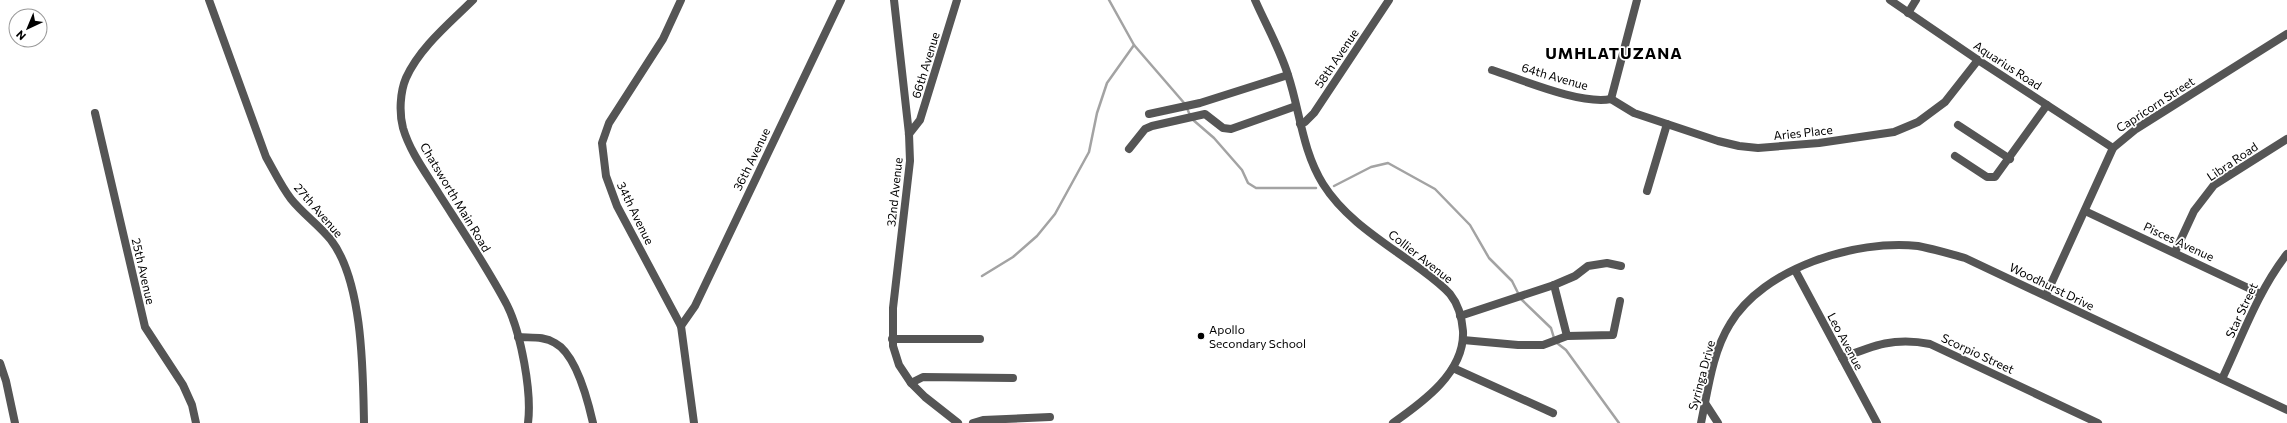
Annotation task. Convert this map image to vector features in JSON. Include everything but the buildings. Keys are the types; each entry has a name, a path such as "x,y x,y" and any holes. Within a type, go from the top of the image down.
{"street":[{"name":"27th Avenue","path":"209,0 266,157 279,181 292,200 331,240 341,256 348,275 360,341 364,423"},
{"name":"Chatsworth Main Road","path":"473,0 427,46 406,77 402,92 403,127 411,148 507,306 518,337 529,397 528,423"},
{"name":"34th Avenue","path":"681,0 663,39 609,123 602,143 602,153 606,176 617,206 681,326 694,423"},
{"name":"36th Avenue","path":"681,326 695,306 841,0"},
{"name":"32nd Avenue","path":"894,0 909,134 908,194 896,279 892,339 900,365 911,383 925,397 958,423"},
{"name":"66th Avenue","path":"909,134 920,120 957,0"},
{"name":"Collier Avenue","path":"1255,0 1288,75 1300,124 1314,167 1335,201 1353,218 1438,282 1451,295 1460,316 1463,340 1458,359 1453,368 1441,383 1418,404 1393,423"},
{"name":"58th Avenue","path":"1300,124 1305,122 1314,114 1389,0"},
{"path":"1611,99 1637,0"},
{"name":"Aquarius Road","path":"1890,0 1978,60 2113,148"},
{"path":"1908,13 1916,0"},
{"name":"Capricorn Street","path":"2046,295 2113,148 2136,129 2287,34"},
{"name":"Aries Place","path":"1611,99 1634,113 1718,141 1758,148 1819,143 1894,132 1918,122 1935,111 1958,88 1978,60"},
{"name":"64th Avenue","path":"1492,70 1576,96 1601,100 1611,99"},
{"path":"1149,114 1182,108 1288,75"},
{"path":"1955,156 1987,177 1992,178 1998,175 2047,104"},
{"path":"1129,149 1145,129 1185,118 1208,115 1224,128 1231,129 1296,106"},
{"name":"25th Avenue","path":"95,113 145,327 183,385 192,405 196,423"},
{"path":"1647,191 1667,124"},
{"path":"1958,125 2010,159"},
{"name":"Libra Road","path":"2175,252 2194,211 2214,186 2287,139"},
{"name":"Pisces Avenue","path":"2085,211 2175,252 2261,294"},
{"name":"Woodhurst Drive","path":"1795,270 1856,249 1917,246 1965,258 2287,410"},
{"name":"Star Street","path":"2222,379 2261,294 2274,271 2287,254"},
{"path":"1460,316 1554,285 1575,276 1588,266 1607,263 1621,266"},
{"name":"Leo Avenue","path":"1795,270 1877,423"},
{"name":"Syringa Drive","path":"1701,423 1718,348 1730,324 1749,301 1765,288 1795,270"},
{"path":"1554,285 1567,336"},
{"path":"1463,340 1518,345 1543,345 1567,336 1613,335 1620,301"},
{"path":"518,337 549,340 562,348 574,367 585,394 593,423"},
{"path":"892,339 980,339"},
{"name":"Scorpio Street","path":"1842,358 1877,344 1895,340 1914,340 1930,344 2098,423"},
{"path":"0,363 6,381 15,423"},
{"path":"1453,368 1553,413"},
{"path":"911,383 924,377 1013,378"},
{"path":"1705,403 1718,423"},
{"path":"973,423 983,420 1050,417"}],"waterway":[{"path":"1109,0 1134,45 1185,104 1190,115"},
{"path":"982,276 1013,257 1037,236 1055,214 1089,152 1097,113 1107,83 1134,45"},
{"path":"1192,119 1214,138 1242,170 1248,183 1256,188 1316,188"},
{"path":"1334,186 1371,167 1388,163 1435,189 1470,225 1489,258 1512,281 1521,299 1551,328 1554,338"},
{"path":"1557,343 1566,350 1619,423"}],"place":[{"name":"Apollo Secondary School","path":"1201,336"}],"district":[{"name":"UMHLATUZANA","path":"1614,52"}]}
